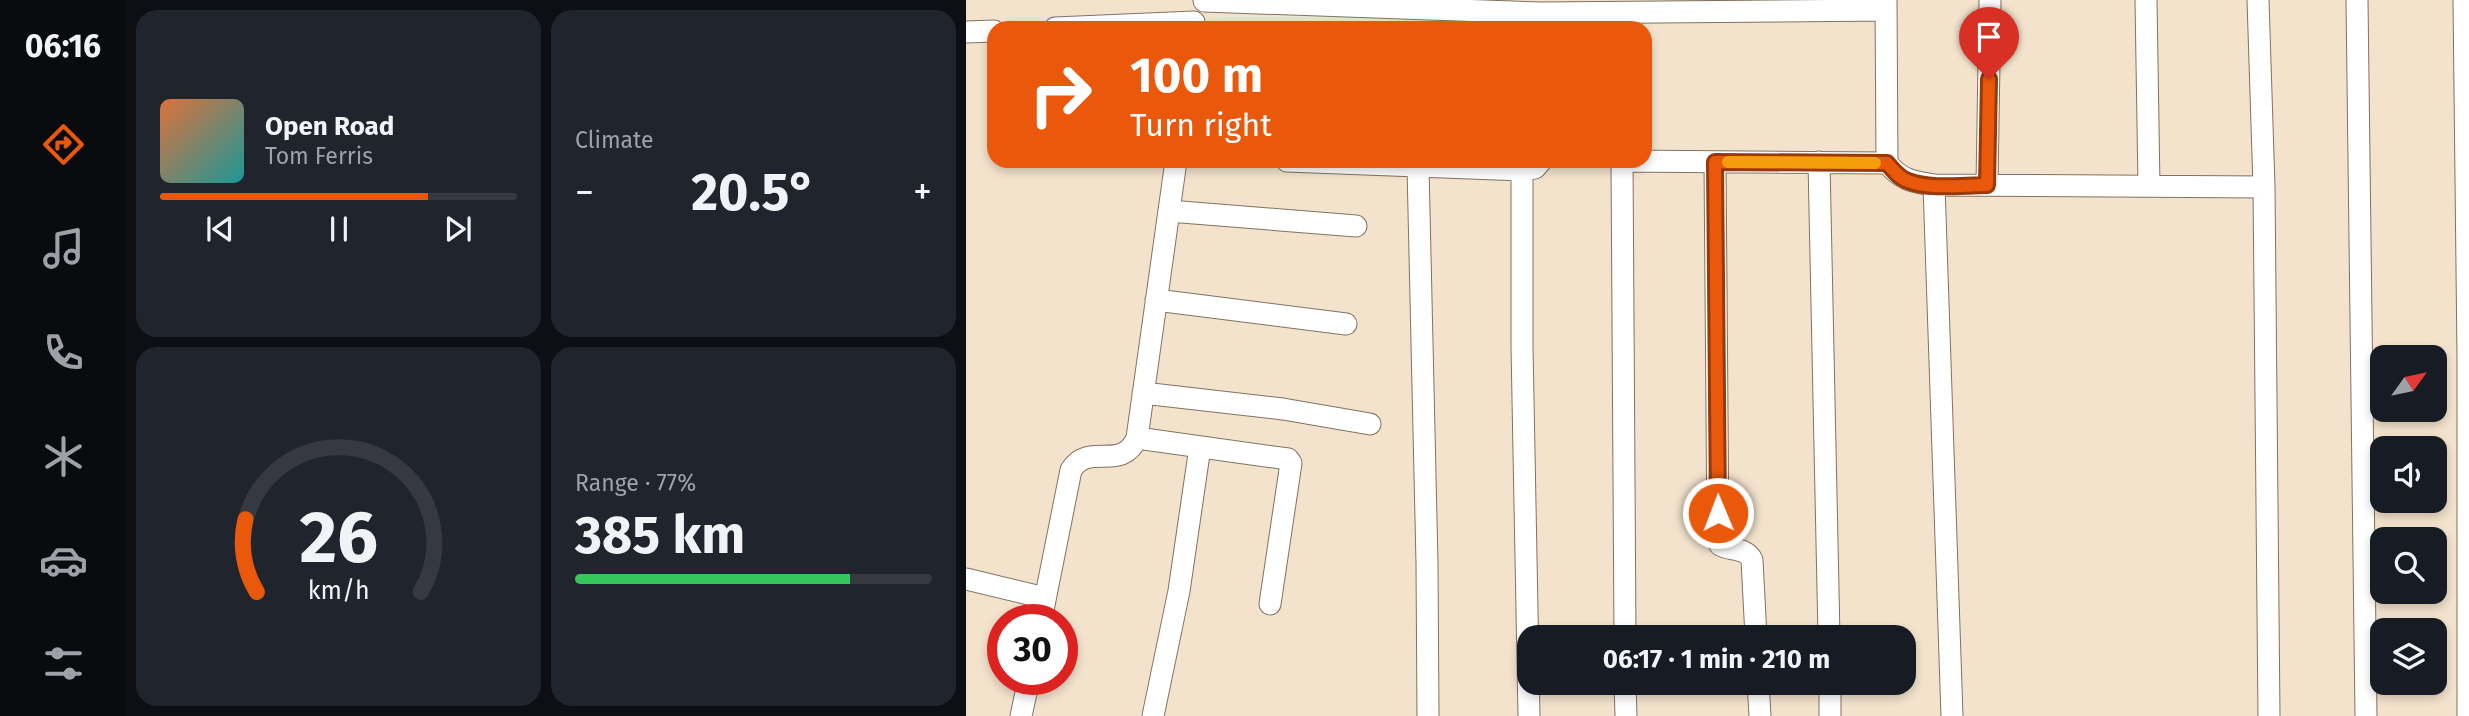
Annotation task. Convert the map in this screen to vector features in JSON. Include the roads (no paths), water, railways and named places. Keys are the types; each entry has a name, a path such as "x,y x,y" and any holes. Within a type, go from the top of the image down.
{"street":[{"path":"1987,185 1990,0"},
{"path":"2146,0 2148,186"},
{"path":"2258,0 2264,187 2269,716"},
{"path":"2357,0 2366,716"},
{"path":"2464,0 2469,357 2468,716"},
{"path":"1196,21 1204,1 1386,4 1620,20 1645,6 1886,5 1887,163 1899,176 1909,181 1934,185 2264,187"},
{"path":"966,32 987,31"},
{"path":"1652,161 1887,163"},
{"path":"1715,162 1718,540 1724,548 1743,551 1752,559 1755,625"},
{"path":"1819,162 1829,625"},
{"path":"1044,604 1071,470 1085,458 1122,455 1128,452 1137,438 1175,168"},
{"path":"1418,168 1428,716"},
{"path":"1529,716 1522,346 1532,168"},
{"path":"1622,168 1625,625"},
{"path":"1934,185 1952,716"},
{"path":"1169,211 1356,226"},
{"path":"1156,300 1346,324"},
{"path":"1143,393 1283,409 1370,424"},
{"path":"1137,438 1288,459 1291,463 1270,604"},
{"path":"1153,716 1179,592 1200,447"},
{"path":"966,579 1045,598"},
{"path":"1021,716 1026,695"},
{"path":"1625,695 1626,716"},
{"path":"1759,695 1760,716"},
{"path":"1830,695 1830,716"}]}
